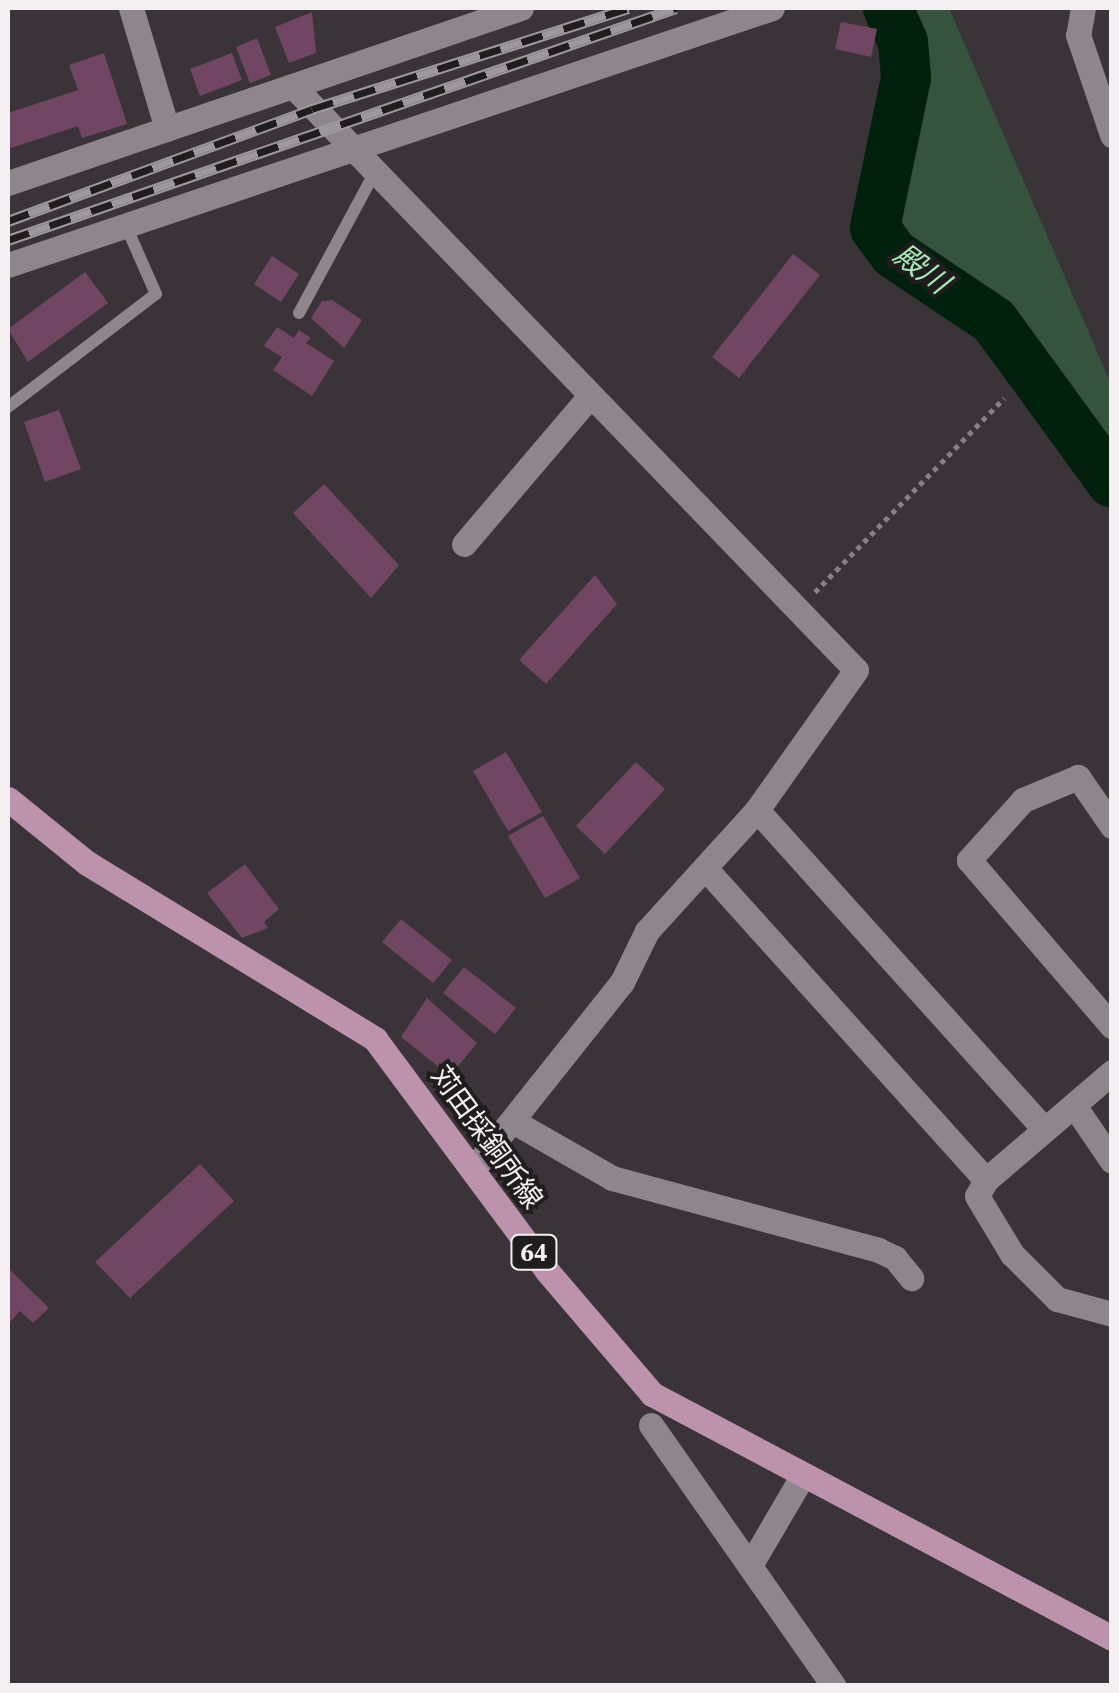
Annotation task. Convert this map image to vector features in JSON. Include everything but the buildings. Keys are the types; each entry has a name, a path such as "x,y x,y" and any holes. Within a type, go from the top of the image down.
{"main road":[{"name":"苅田採銅所線","path":"8,800 160,910 347,1017 375,1039 475,1167 547,1271 652,1394 1112,1638"}],"street":[{"path":"130,8 168,129"},
{"path":"8,183 521,8"},
{"path":"8,265 772,8"},
{"path":"1083,8 1078,36 1112,135"},
{"path":"293,86 350,152 856,670 757,810 647,931 622,982 516,1123 475,1167"},
{"path":"464,544 588,397"},
{"path":"1107,1011 969,860 1023,800 1078,776 1112,826"},
{"path":"757,810 1044,1129"},
{"path":"705,868 986,1180"},
{"path":"1112,1072 986,1180 976,1196 1035,1280 1057,1299 1112,1314"},
{"path":"1075,1107 1112,1161"},
{"path":"516,1123 612,1178 878,1250 895,1258 911,1278"},
{"path":"650,1425 752,1562 834,1686"},
{"path":"752,1562 803,1475"}],"lane":[{"path":"298,312 374,174"},
{"path":"8,407 156,294 126,226"}],"path":[{"path":"796,612 1004,398"}],"green space":[{"path":"912,8 949,8 1111,384 1111,462 1003,318 908,250 889,228 921,87 920,25"}],"waterway":[{"name":"殿川","path":"888,8 903,42 906,78 875,228 894,254 994,321 1112,483"}],"railway":[{"path":"8,221 312,109 628,8"},
{"path":"8,240 676,8"}]}
